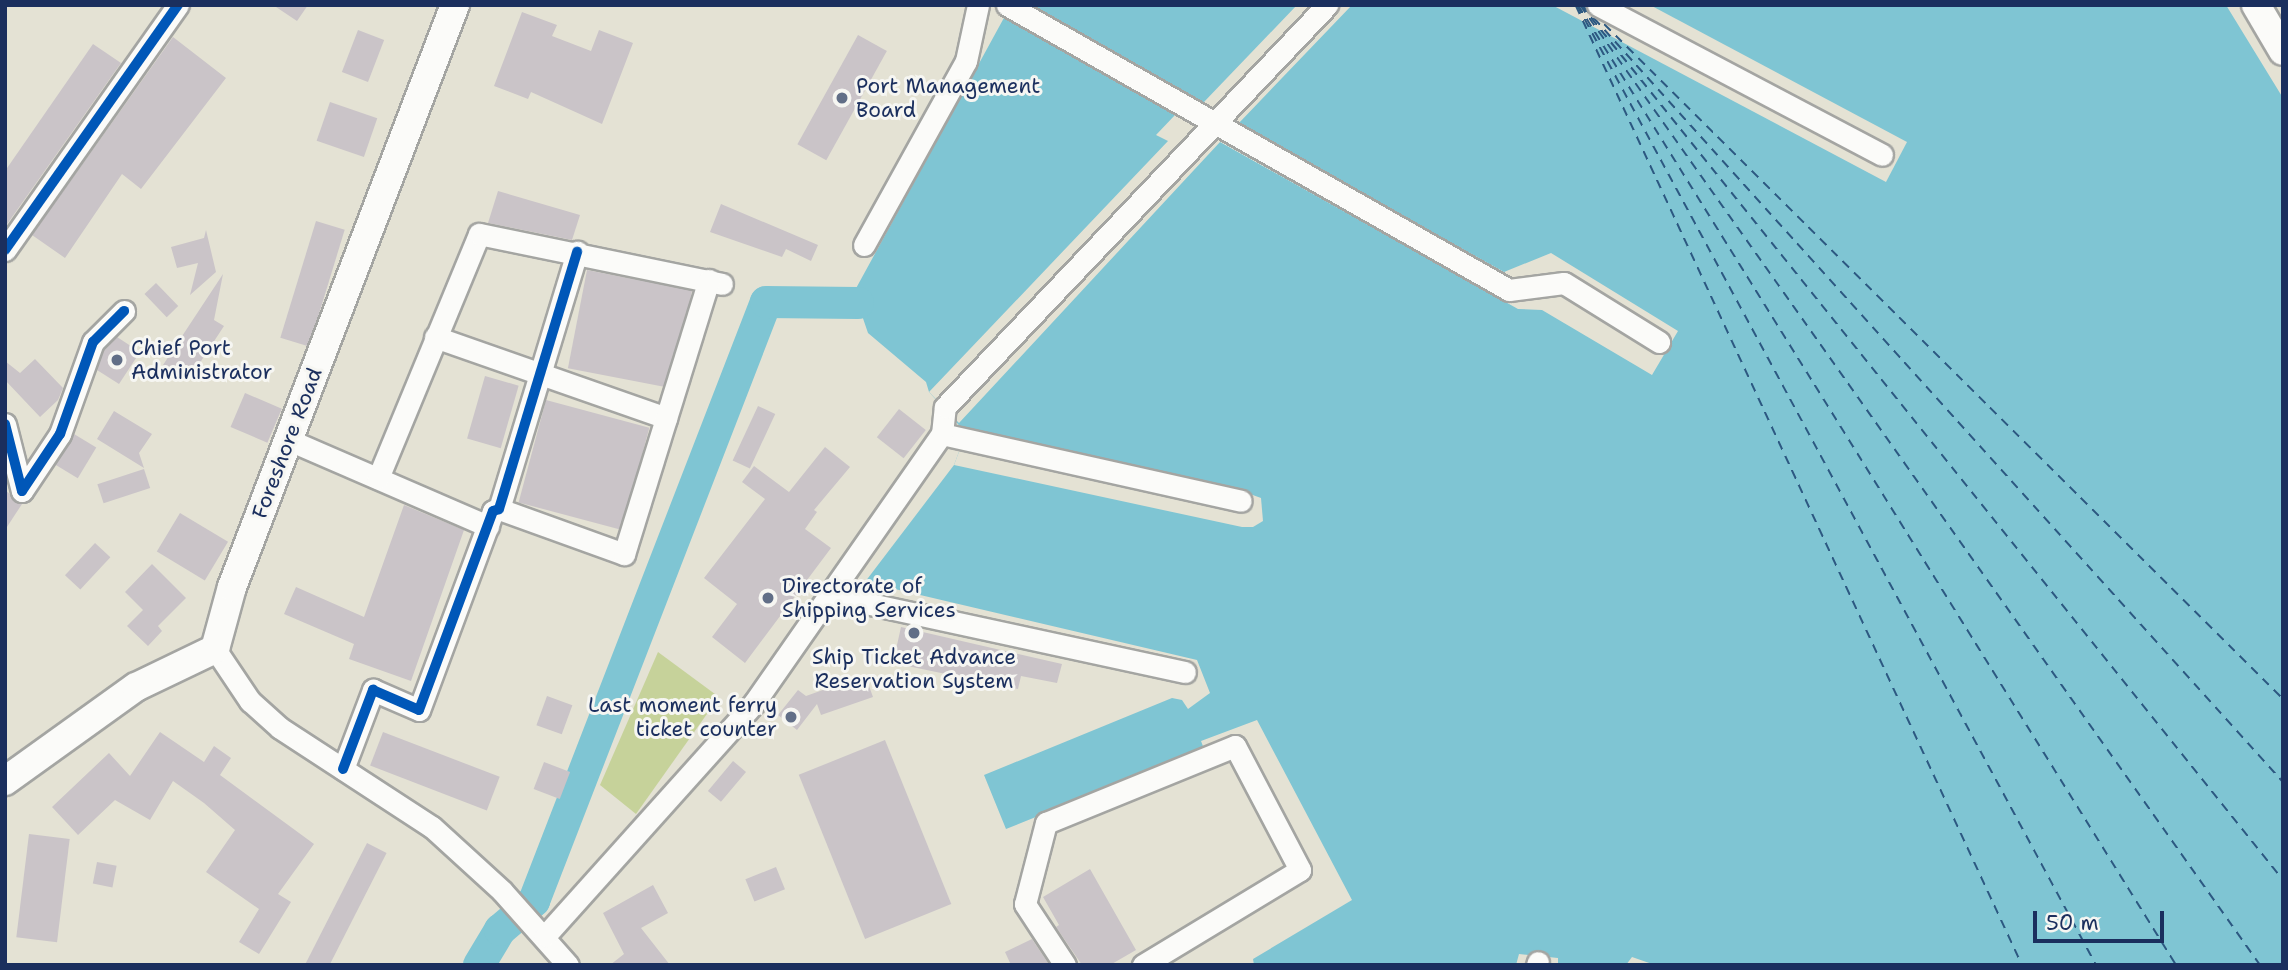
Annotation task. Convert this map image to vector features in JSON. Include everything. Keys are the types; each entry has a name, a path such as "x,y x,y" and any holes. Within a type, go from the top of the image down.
{"main road":[{"name":"Foreshore Road","path":"215,649 232,587 455,5"},
{"path":"2256,5 2283,51"},
{"path":"5,782 136,687 215,649"}],"street":[{"path":"5,250 178,5"},
{"path":"864,245 966,61 978,5"},
{"path":"1007,5 1509,290 1564,284 1659,342"},
{"path":"540,930 754,703 833,596 942,434 944,407 1326,5"},
{"path":"1598,5 1882,155"},
{"path":"289,439 378,478 494,517 624,554 666,418 716,282 479,234 378,478"},
{"path":"343,769 373,691 419,710 494,517 577,252"},
{"path":"5,424 22,491 60,434 93,342 124,311"},
{"path":"435,337 666,418"},
{"path":"942,434 1241,501"},
{"path":"833,596 1185,672"},
{"path":"215,649 250,701 280,728 432,827 512,901 568,965"},
{"path":"1065,965 1025,904 1046,823 1235,746 1300,870 1143,965"}],"green space":[{"path":"658,652 719,697 636,814 600,785"}],"water":[{"path":"1011,5 2226,5 2283,98 2283,965 1655,965 1632,957 1626,965 1558,965 1558,958 1519,954 1516,965 1254,965 1253,959 1352,900 1257,720 1201,741 1204,749 1006,829 984,775 1172,698 1182,700 1188,709 1210,693 1197,660 865,582 954,465 966,433 929,392 926,382 868,333 854,292"}],"pier":[{"path":"1029,5 1203,103 1297,5 1352,5 1238,124 1504,272 1551,253 1678,331 1652,375 1542,310 1518,309 1220,142 959,423 929,392 1168,141 1156,135 1175,115 1006,15"},
{"path":"1552,5 1650,5 1907,142 1886,182"},
{"path":"966,433 1250,494 1261,498 1263,521 1253,527 1242,527 954,465"}],"building":[{"path":"273,5 308,5 297,21"},
{"path":"522,12 557,25 552,36 591,51 599,30 633,43 602,124 531,92 528,99 494,86"},
{"path":"358,30 384,40 368,82 342,72"},
{"name":"Port Management Board","path":"858,35 887,51 826,160 797,144"},
{"path":"173,37 226,78 141,189 122,174 65,258 32,235"},
{"path":"93,44 121,63 5,227 5,171"},
{"path":"330,102 377,118 364,157 317,141"},
{"path":"498,191 580,215 572,240 488,223"},
{"path":"721,204 818,245 811,261 786,249 782,257 710,232"},
{"path":"316,221 345,230 309,346 280,338"},
{"path":"206,230 216,272 190,295 198,263 177,268 171,247 204,238"},
{"path":"587,270 692,290 673,389 568,368"},
{"path":"223,274 214,320 224,326 188,381 163,365"},
{"path":"156,283 178,306 167,317 144,294"},
{"name":"Chief Port Administrator","path":"117,337 140,352 119,384 97,370 103,352"},
{"path":"35,359 63,388 58,400 40,417 5,380 5,361 20,373"},
{"path":"485,376 519,386 501,448 467,438"},
{"path":"245,393 282,409 267,443 231,427"},
{"path":"546,400 649,428 622,530 519,502"},
{"path":"758,406 775,414 750,468 733,460"},
{"path":"899,409 926,430 904,458 877,437"},
{"path":"114,411 152,434 139,453 144,468 97,439"},
{"path":"74,434 96,447 78,478 55,465"},
{"path":"825,447 850,467 814,510 817,512 805,529 831,548 745,663 712,637 737,604 704,578 765,499 742,482 754,466 789,492"},
{"path":"144,469 150,488 104,503 97,484"},
{"path":"5,490 22,504 5,530"},
{"path":"404,505 464,530 411,681 349,659 354,644 284,614 296,587 364,617"},
{"path":"180,513 228,542 205,580 157,552"},
{"path":"95,543 110,557 80,590 65,575"},
{"path":"152,564 186,598 158,626 162,631 148,646 127,626 143,610 125,592"},
{"path":"901,627 1062,664 1057,683 1021,676 1018,689 893,663"},
{"path":"865,675 873,697 821,715 817,704 797,730 778,715 798,690 806,696"},
{"path":"547,696 572,705 562,734 536,725"},
{"path":"160,732 204,762 214,746 231,758 220,775 314,844 278,894 291,902 259,954 239,942 259,909 206,872 235,830 204,803 173,781 150,820 115,800 78,835 52,807 109,753 130,776"},
{"path":"383,732 500,777 487,810 370,766"},
{"path":"885,740 951,904 865,939 799,775"},
{"path":"733,761 746,772 721,802 708,791"},
{"path":"544,762 570,772 560,799 534,789"},
{"path":"29,834 70,839 57,942 16,937"},
{"path":"367,843 387,853 330,965 305,964"},
{"path":"97,862 117,866 112,887 93,884"},
{"path":"776,867 785,889 754,902 745,879"},
{"path":"1090,869 1136,950 1110,965 1082,965 1056,927 1059,925 1043,897"},
{"path":"653,885 668,913 641,928 670,965 610,965 624,954 603,913"},
{"path":"1032,939 1048,963 1011,965 1005,952"}],"waterway":[{"path":"479,965 500,930 534,901 766,302 858,303"}],"ferry route":[{"path":"1577,5 2096,965"},
{"path":"1578,5 2176,965"},
{"path":"1580,5 2260,965"},
{"path":"1581,5 2283,880"},
{"path":"1576,6 2022,965"},
{"path":"1583,6 2283,782"},
{"path":"1593,13 2283,699"}],"cycle path":[{"path":"5,250 178,5"},
{"path":"343,769 373,690 419,710 493,511 499,509 577,252"},
{"path":"5,424 22,491 60,434 93,342 124,311"}],"place":[{"name":"Port Management Board","path":"842,98"},
{"name":"Chief Port Administrator","path":"117,360"},
{"name":"Directorate of Shipping Services","path":"768,598"},
{"name":"Ship Ticket Advance Reservation System","path":"914,633"},
{"name":"Last moment ferry ticket counter","path":"791,717"}]}
